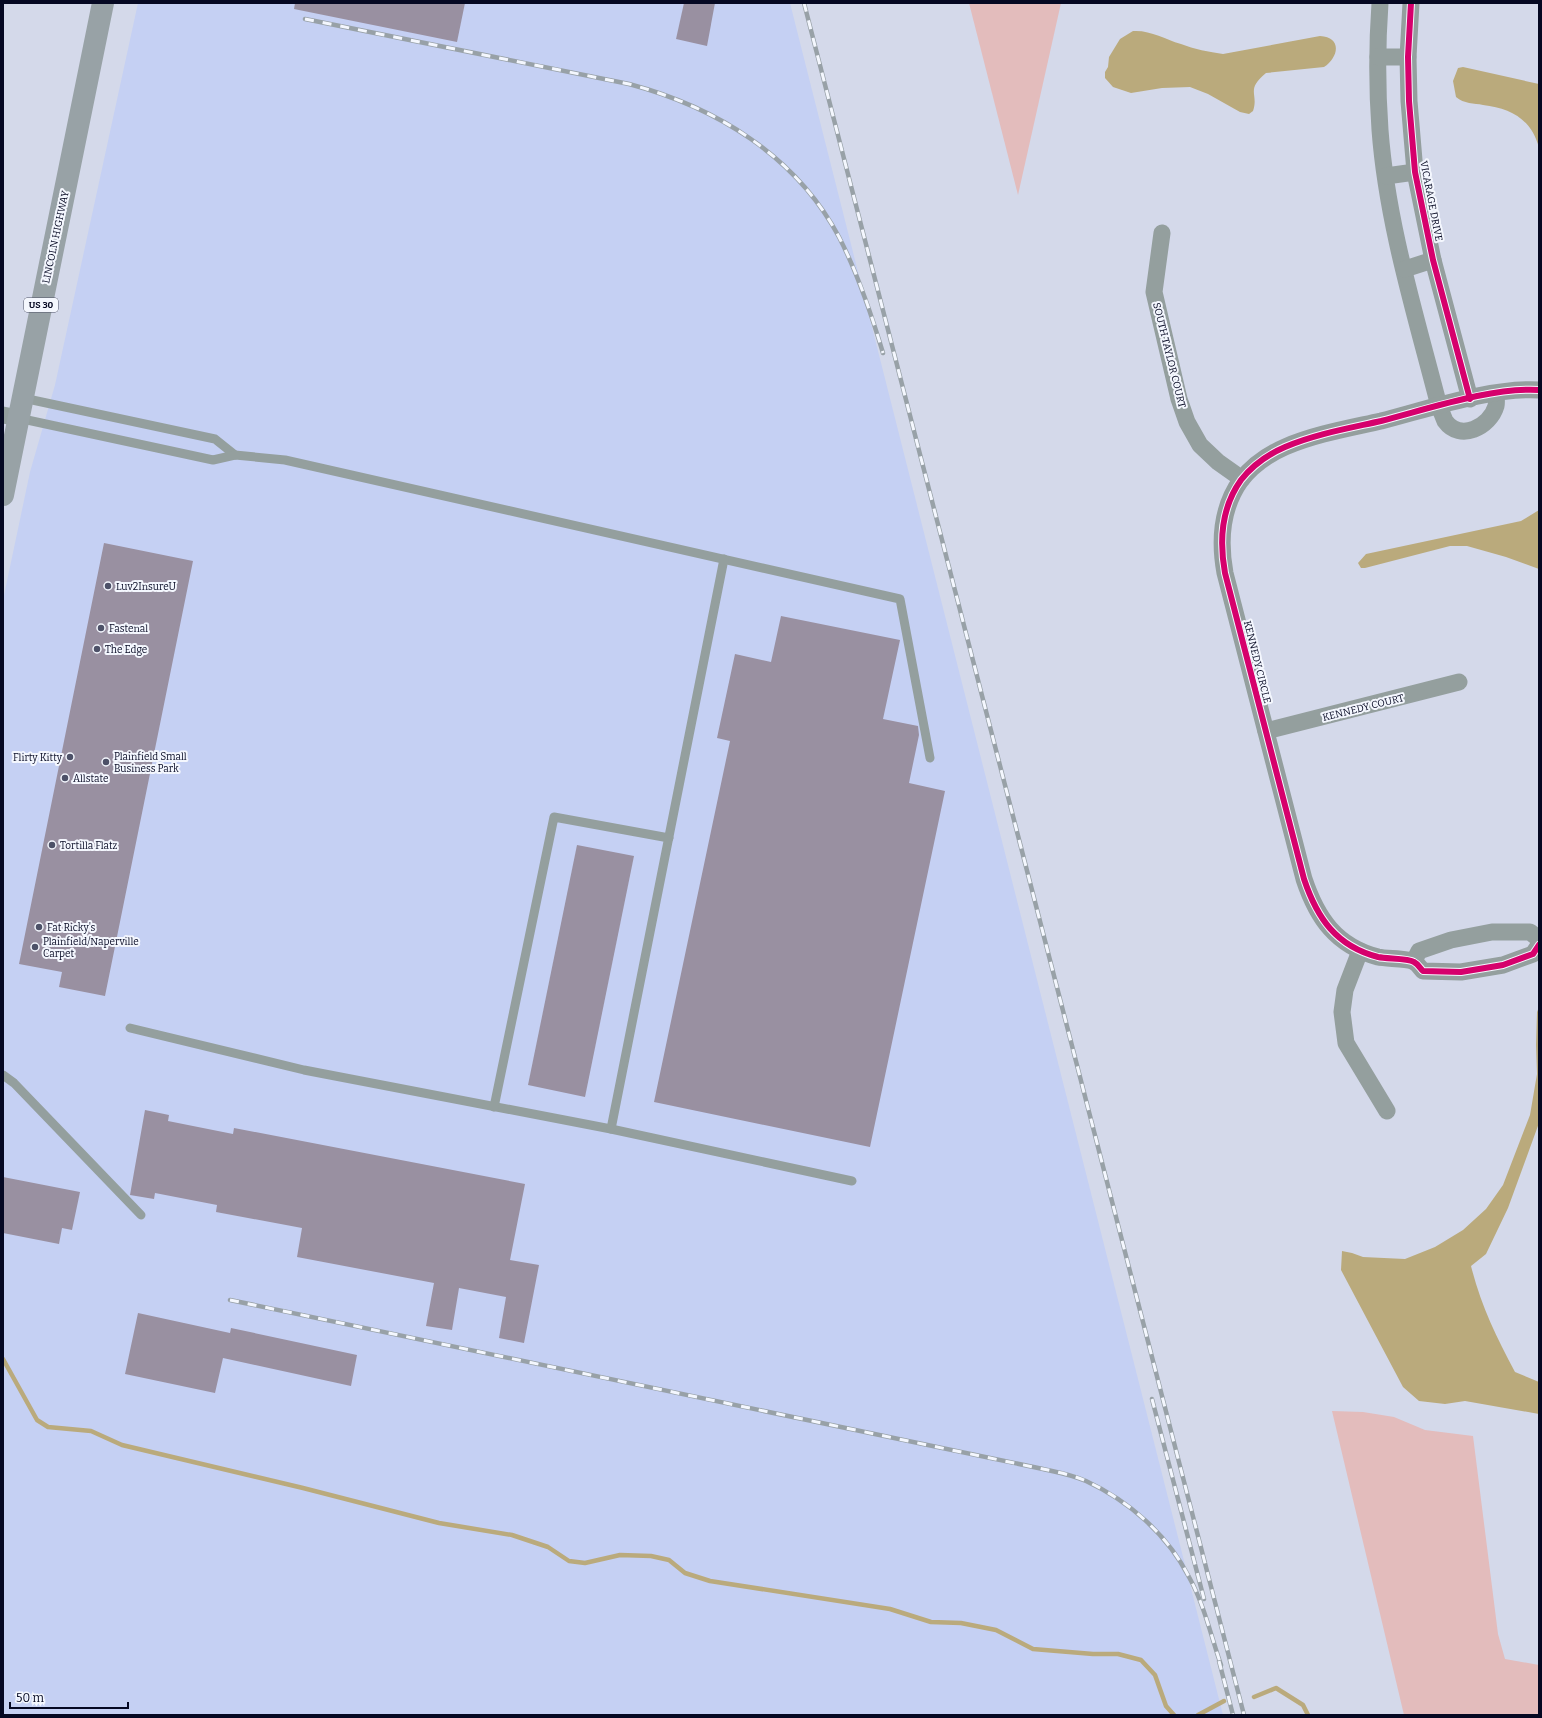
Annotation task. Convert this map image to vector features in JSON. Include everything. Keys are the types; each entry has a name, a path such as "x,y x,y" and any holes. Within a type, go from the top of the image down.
{"main road":[{"name":"LINCOLN HIGHWAY","path":"3,495 15,410 104,3"}],"street":[{"path":"1380,3 1378,57 1380,132 1386,176 1391,209 1404,269 1439,406 1446,421 1456,429 1465,431 1480,428 1488,421 1497,405 1496,394"},
{"name":"VICARAGE DRIVE","path":"1411,3 1408,57 1409,101 1415,172 1433,260 1470,398"},
{"path":"1378,57 1408,57"},
{"name":"VICARAGE DRIVE","path":"1386,176 1415,172"},
{"name":"SOUTH TAYLOR COURT","path":"1162,232 1154,292 1179,399 1187,422 1200,445 1218,462 1242,479"},
{"path":"1404,269 1433,260"},
{"name":"KENNEDY CIRCLE","path":"1539,390 1510,390 1470,398 1301,441 1273,453 1242,479 1233,494 1221,533 1221,552 1226,579 1304,879 1310,897 1318,913 1328,927 1339,938 1360,951 1378,957 1414,961 1423,971 1461,972 1503,965 1533,954 1539,945"},
{"name":"KENNEDY COURT","path":"1266,731 1459,682"},
{"path":"1414,961 1419,951 1451,940 1492,932 1530,932 1539,939"},
{"path":"1360,951 1345,990 1342,1012 1346,1043 1387,1111"}],"lane":[{"path":"15,410 213,460 235,455 285,460 900,599 930,758"},
{"path":"15,410 215,439 235,455"},
{"path":"611,1129 724,559"},
{"path":"494,1107 554,817 669,838"},
{"path":"130,1028 304,1070 611,1129 852,1181"},
{"path":"3,1075 14,1083 141,1215"}],"shaded area":[{"path":"138,3 790,3 1223,1715 3,1715 3,600 30,472 55,385"},
{"path":"969,3 1061,3 1018,195"},
{"path":"1133,31 1152,33 1191,47 1223,54 1320,36 1327,37 1332,40 1336,48 1333,58 1324,67 1266,73 1254,88 1255,100 1253,111 1249,114 1240,112 1208,94 1190,87 1162,88 1131,93 1113,87 1105,78 1109,57 1120,39"},
{"path":"1463,67 1539,84 1539,148 1536,138 1531,130 1519,117 1503,109 1466,102 1456,97 1453,81 1458,68"},
{"path":"1539,510 1539,569 1506,557 1467,546 1450,546 1365,568 1361,568 1358,563 1366,554 1521,521"},
{"path":"1539,1007 1539,1123 1508,1208 1486,1254 1471,1266 1479,1294 1515,1372 1539,1382 1539,1414 1465,1401 1445,1404 1419,1401 1403,1387 1341,1270 1342,1251 1363,1257 1405,1259 1435,1247 1463,1230 1486,1209 1503,1185 1530,1115 1537,1074 1536,1045 1537,1012"},
{"path":"1332,1411 1363,1412 1394,1417 1425,1430 1473,1436 1498,1634 1505,1659 1539,1665 1539,1715 1404,1715"}],"building":[{"path":"295,3 465,3 457,42 294,9"},
{"path":"684,3 715,3 707,46 676,39"},
{"name":"Plainfield Small Business Park","path":"104,543 193,561 105,996 59,987 62,972 19,964"},
{"path":"781,616 900,640 883,719 918,726 919,735 909,783 945,791 870,1147 654,1102 730,741 717,738 735,654 771,662"},
{"path":"577,845 634,856 585,1097 528,1085"},
{"path":"145,1110 169,1115 168,1121 233,1134 234,1128 525,1184 510,1260 539,1265 524,1343 499,1338 506,1297 459,1288 452,1330 426,1326 434,1283 297,1257 302,1228 216,1212 217,1205 155,1193 154,1199 130,1195"},
{"path":"3,1177 80,1192 72,1230 62,1228 59,1244 3,1233"},
{"path":"138,1313 230,1333 231,1328 357,1355 351,1386 223,1358 215,1393 125,1374"}],"waterway":[{"path":"3,1359 37,1420 48,1427 91,1431 122,1445 303,1488 439,1523 512,1535 548,1547 569,1561 585,1563 620,1555 651,1556 669,1560 685,1573 710,1581 890,1609 931,1622 961,1623 996,1630 1033,1649 1093,1654 1118,1654 1141,1660 1155,1675 1166,1706 1174,1715"},
{"path":"1254,1697 1276,1688 1303,1705 1308,1715"},
{"path":"1198,1715 1224,1701"}],"railway":[{"path":"804,3 1244,1715"},
{"path":"305,19 629,84 692,106 722,121 777,159 800,182 821,208 839,237 858,279 883,353"},
{"path":"230,1300 1043,1469 1081,1479 1102,1489 1132,1509 1145,1520 1170,1547 1180,1561 1199,1598 1221,1665"},
{"path":"1152,1399 1204,1599"},
{"path":"1219,1661 1233,1715"}],"cycle path":[{"path":"1411,3 1408,57 1409,101 1415,172 1433,260 1470,399"},
{"path":"1539,390 1521,390 1481,395 1320,435 1285,447 1261,461 1241,480 1229,502 1223,525 1222,536 1225,573 1304,879 1309,893 1322,918 1340,938 1351,946 1378,957 1411,961 1417,964 1423,971 1461,972 1503,965 1533,954 1539,945"}],"place":[{"name":"Luv2InsureU","path":"108,586"},
{"name":"Fastenal","path":"101,628"},
{"name":"The Edge","path":"97,649"},
{"name":"Flirty Kitty","path":"70,757"},
{"name":"Plainfield Small Business Park","path":"106,762"},
{"name":"Allstate","path":"65,778"},
{"name":"Tortilla Flatz","path":"52,845"},
{"name":"Fat Ricky's","path":"39,927"},
{"name":"Plainfield/Naperville Carpet","path":"35,947"}]}
